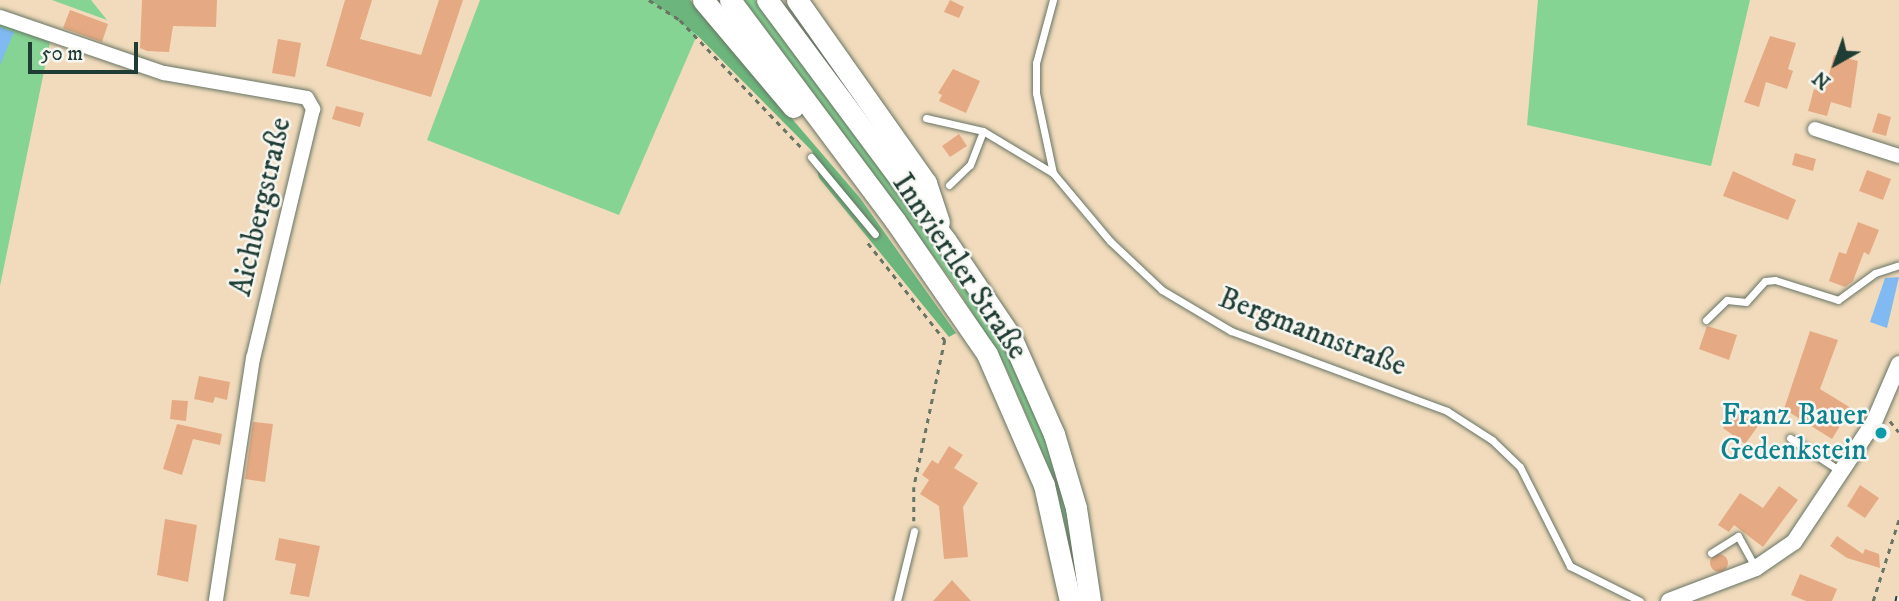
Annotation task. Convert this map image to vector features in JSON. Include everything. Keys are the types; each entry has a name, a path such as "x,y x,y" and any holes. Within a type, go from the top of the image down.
{"main road":[{"path":"703,0 800,115 833,139"},
{"name":"Innviertler Straße","path":"730,0 961,313 1007,394 1044,485 1070,601"},
{"name":"Innviertler Straße","path":"766,0 946,241 1011,337 1049,421 1076,508 1090,601"},
{"path":"797,0 926,183 946,241"}],"street":[{"name":"Aichbergstraße","path":"0,17 164,73 307,98 313,109 253,358 216,601"},
{"path":"1815,128 1899,156"},
{"path":"1670,601 1756,568 1794,542 1843,473 1874,422 1899,363"}],"lane":[{"name":"Bergmannstraße","path":"1053,0 1036,63 1037,93 1053,173 1110,241 1187,307 1278,350 1447,411 1492,440 1520,467 1570,566 1640,601"},
{"path":"926,118 983,131 1053,173"},
{"path":"949,185 970,165 983,131"},
{"path":"810,157 827,172 875,234"},
{"path":"1706,320 1727,300 1746,302 1765,281 1775,280 1838,300 1875,273 1899,265"},
{"path":"1790,438 1843,473"},
{"path":"897,601 914,531"},
{"path":"1711,552 1738,536 1756,568"}],"path":[{"path":"649,0 680,20 810,157"},
{"path":"864,237 945,340 914,487 914,531"},
{"path":"1873,601 1899,519"}],"green space":[{"path":"52,0 91,0 107,20"},
{"path":"480,0 650,0 697,35 619,215 427,140"},
{"path":"650,0 690,0 860,198 956,333 949,337 819,178 812,151 697,35"},
{"path":"744,0 755,0 963,282 1013,362 1046,441 1070,522 1082,601 1075,601 1065,524 1037,439 1006,368 957,288"},
{"path":"1538,0 1750,0 1711,166 1527,125"},
{"path":"0,23 50,42 0,286"}],"water":[{"path":"0,27 14,32 0,65"},
{"path":"1899,277 1887,328 1870,322 1885,278"}],"building":[{"path":"142,0 217,0 216,27 173,26 169,52 147,51 140,48"},
{"path":"345,0 372,0 360,39 421,55 439,0 463,0 431,97 326,66"},
{"path":"950,0 964,7 959,18 944,12"},
{"path":"70,10 108,24 102,42 63,28"},
{"path":"1770,36 1796,43 1788,69 1793,71 1787,89 1766,82 1759,107 1744,102"},
{"path":"278,39 301,43 295,77 272,73"},
{"path":"1834,55 1858,61 1851,108 1831,102 1827,116 1808,111 1814,89 1820,91 1823,81 1827,82"},
{"path":"953,69 980,81 966,113 939,101 942,95 938,93"},
{"path":"336,106 364,113 360,127 332,119"},
{"path":"1878,113 1891,117 1886,136 1872,132"},
{"path":"959,134 967,146 950,157 942,146"},
{"path":"1795,153 1816,159 1813,171 1792,165"},
{"path":"1867,170 1891,179 1883,200 1859,191"},
{"path":"1733,171 1796,200 1788,220 1723,196"},
{"path":"1858,222 1879,230 1869,255 1864,252 1853,281 1845,287 1829,281 1839,252 1846,254"},
{"path":"1707,326 1737,335 1729,360 1699,349"},
{"path":"1810,331 1838,340 1820,389 1851,408 1832,439 1784,409"},
{"path":"199,376 230,382 227,400 215,397 213,403 194,399"},
{"path":"172,400 188,401 186,421 170,419"},
{"path":"1735,410 1758,426 1745,444 1723,428"},
{"path":"253,422 273,424 265,482 245,479"},
{"path":"177,424 222,434 220,445 193,439 182,475 163,469"},
{"path":"949,446 963,455 954,468 978,483 963,507 968,557 944,559 939,506 920,494 929,480 922,475 932,460 938,464"},
{"path":"1860,485 1879,498 1865,518 1847,506"},
{"path":"1779,486 1798,500 1763,547 1734,525 1729,532 1718,525 1740,493 1763,508"},
{"path":"165,519 197,525 188,582 157,575"},
{"path":"1837,536 1863,554 1865,549 1879,554 1880,568 1847,558 1830,546"},
{"path":"279,538 320,546 309,597 290,594 296,564 275,560"},
{"path":"1719,554 1725,557 1728,563 1725,569 1719,572 1713,569 1710,563 1713,557"},
{"path":"1800,574 1837,589 1832,601 1806,601 1791,595"},
{"path":"952,580 971,601 933,601"}],"railway":[{"path":"1898,601 1899,596"}],"place":[{"name":"Franz Bauer Gedenkstein","path":"1881,433"}]}
